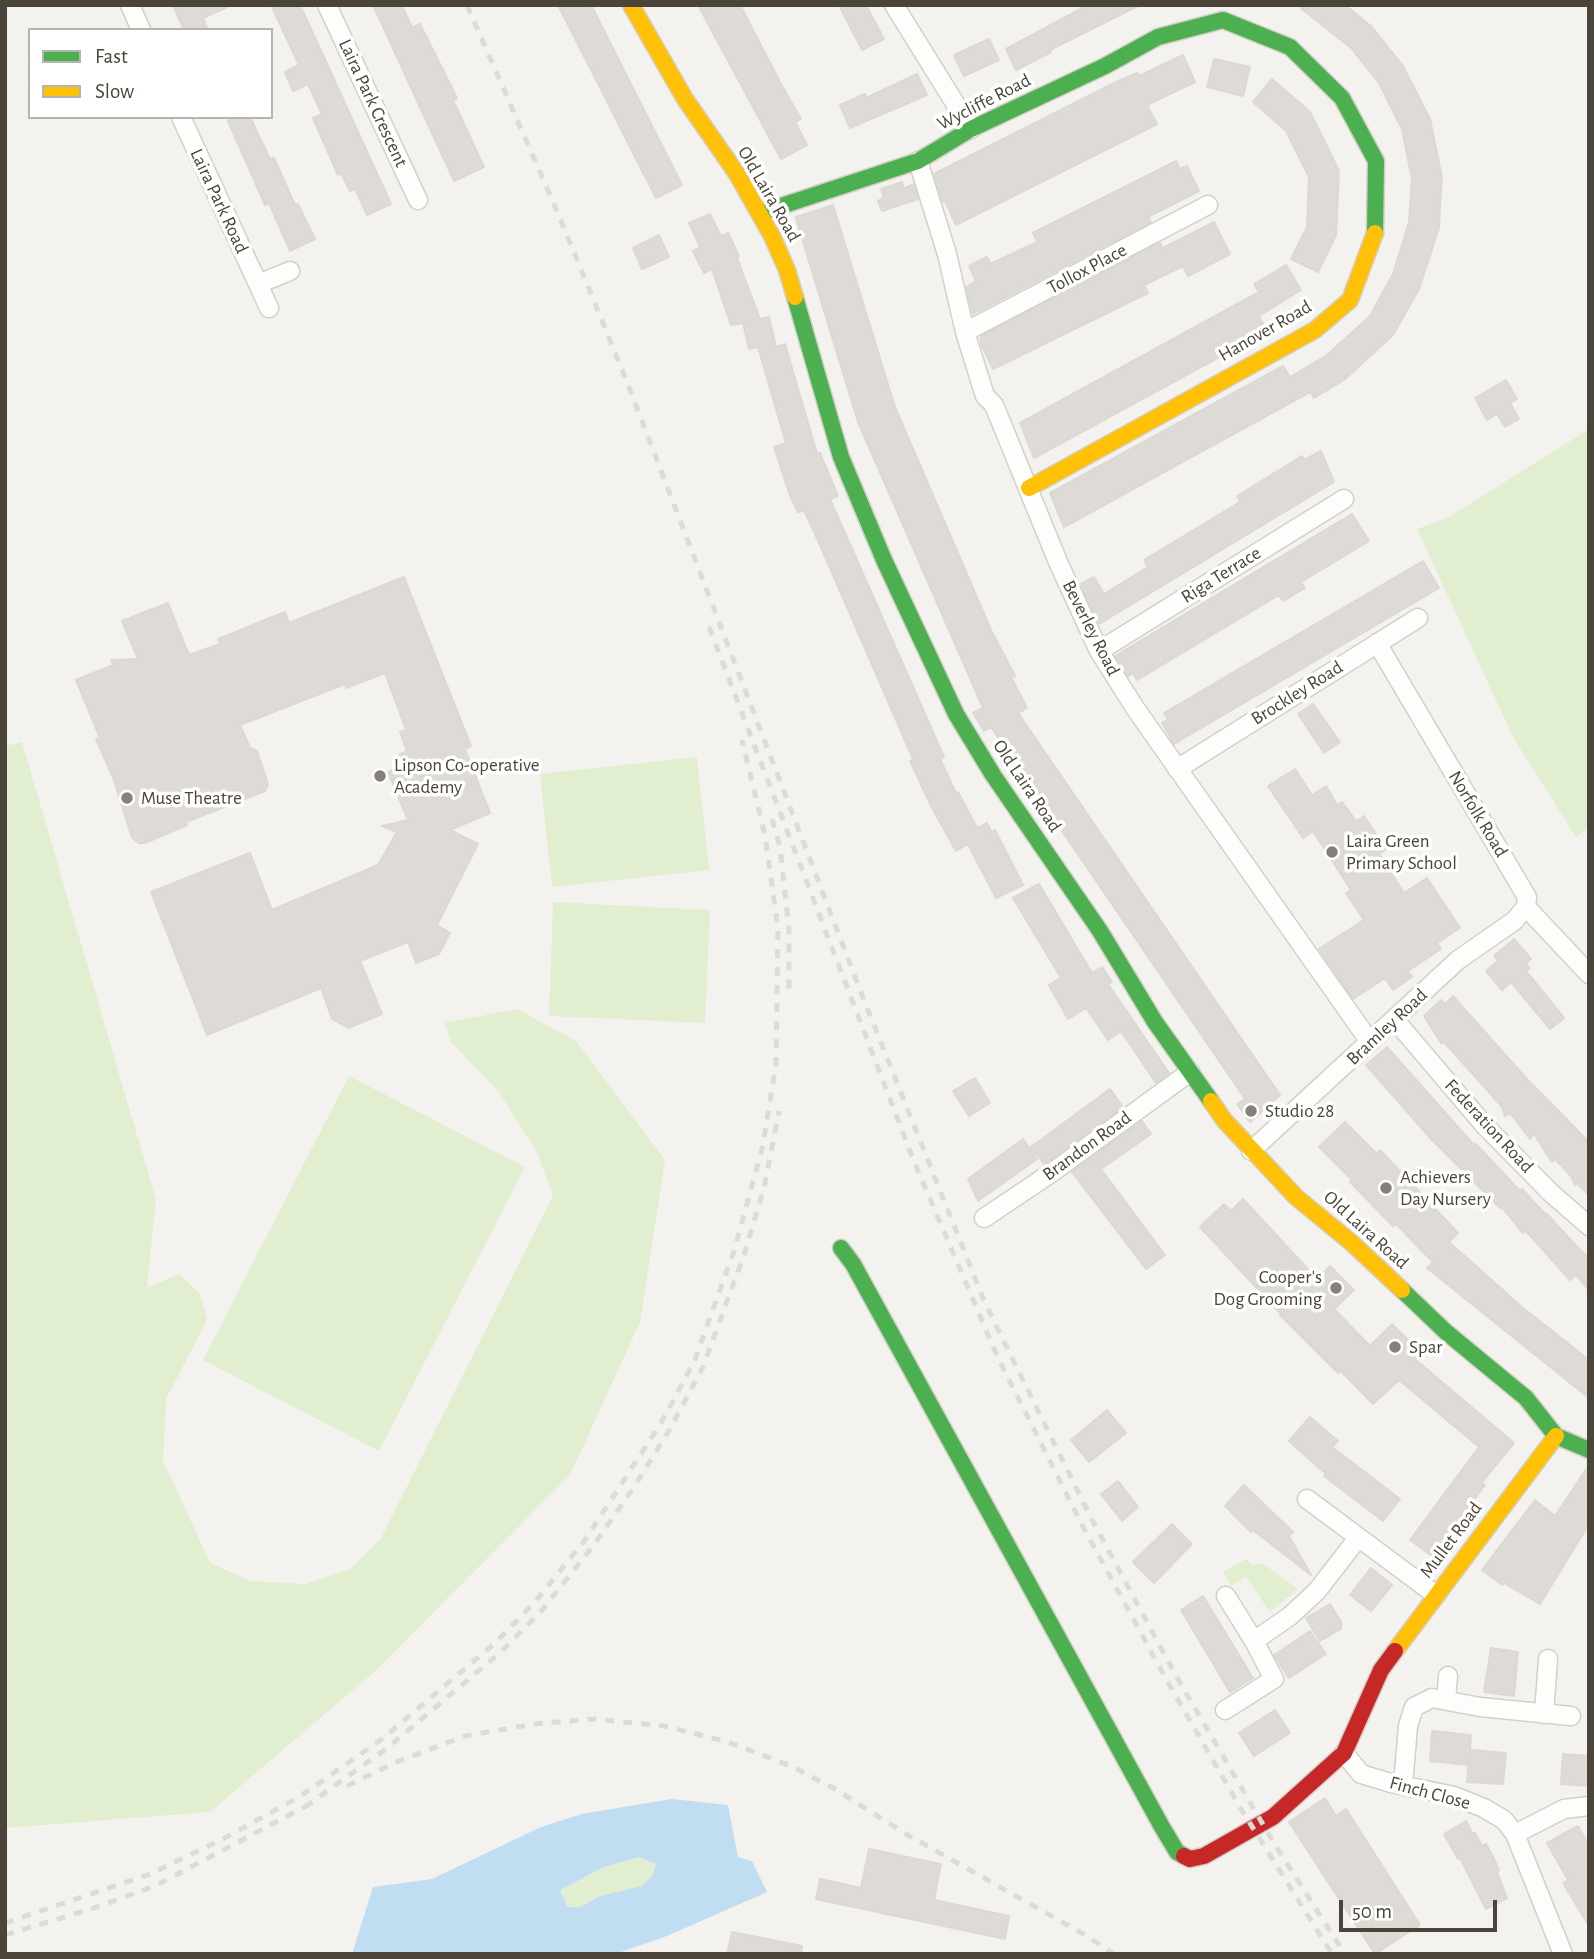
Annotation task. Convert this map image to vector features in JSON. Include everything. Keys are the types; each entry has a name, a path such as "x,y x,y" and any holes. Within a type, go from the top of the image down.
{"street":[{"path":"130,5 140,28"},
{"name":"Laira Park Crescent","path":"327,5 418,200"},
{"name":"Old Laira Road","path":"631,5 685,99 737,174 787,270 841,457 884,560 956,714 993,775 1100,931 1155,1023 1224,1120 1296,1197 1353,1244 1446,1332 1535,1406 1556,1436"},
{"path":"894,5 971,129"},
{"name":"Wycliffe Road","path":"760,214 919,162 971,129 1105,66 1158,37 1223,20"},
{"name":"Hanover Road","path":"1029,488 1315,330 1350,300 1375,234 1376,161 1342,97 1290,47 1223,20"},
{"name":"Laira Park Road","path":"182,119 269,308"},
{"name":"Beverley Road","path":"919,162 985,396 994,405 1058,562 1099,652 1177,769 1370,1042"},
{"name":"Tollox Place","path":"965,332 1208,205"},
{"path":"258,284 290,271"},
{"name":"Riga Terrace","path":"1099,652 1344,499"},
{"name":"Brockley Road","path":"1177,769 1418,618"},
{"name":"Norfolk Road","path":"1377,643 1527,897 1526,907 1589,974"},
{"name":"Bramley Road","path":"1251,1151 1458,960 1514,921 1526,907"},
{"name":"Federation Road","path":"1395,1020 1485,1126 1551,1193 1589,1226"},
{"name":"Brandon Road","path":"984,1218 1054,1171 1190,1072"},
{"path":"841,1248 853,1264 1177,1852 1190,1859 1204,1856 1273,1816 1343,1752"},
{"path":"1556,1436 1589,1450"},
{"name":"Mullet Road","path":"1343,1752 1381,1670 1556,1436"},
{"path":"1307,1499 1436,1595"},
{"path":"1254,1641 1290,1616 1317,1591 1358,1538"},
{"path":"1225,1710 1273,1679 1254,1641 1226,1596"},
{"path":"1544,1713 1548,1659"},
{"path":"1446,1700 1448,1676"},
{"path":"1403,1785 1408,1727 1414,1707 1432,1698 1480,1707 1571,1716"},
{"name":"Finch Close","path":"1343,1752 1361,1774 1454,1796 1504,1819 1515,1834 1563,1954"},
{"path":"1515,1834 1564,1809 1589,1806"}],"green space":[{"path":"1589,429 1589,828 1576,837 1514,739 1417,529 1447,518"},
{"path":"22,742 156,1200 147,1288 179,1274 200,1294 207,1320 166,1399 163,1460 210,1563 251,1581 306,1584 350,1569 381,1538 553,1196 537,1152 499,1092 451,1042 445,1023 517,1009 576,1041 665,1160 640,1322 570,1475 372,1674 210,1812 5,1828 5,746"},
{"path":"697,757 709,870 552,887 540,774"},
{"path":"553,902 710,910 705,1023 549,1016"},
{"path":"349,1076 525,1167 379,1451 203,1360"},
{"path":"1246,1559 1253,1565 1262,1563 1298,1589 1270,1612 1246,1577 1231,1586 1223,1572"},
{"path":"640,1857 656,1864 653,1875 642,1887 600,1896 580,1907 569,1907 560,1890 604,1867"}],"water":[{"path":"672,1799 728,1805 738,1857 752,1861 767,1892 667,1936 615,1954 352,1954 373,1887 432,1879 541,1827 582,1814","holes":["639,1857 656,1864 653,1875 642,1886 600,1896 580,1907 568,1907 560,1890 604,1867"]}],"building":[{"path":"173,5 232,5 203,18 207,28 183,28"},
{"path":"271,5 300,5 391,204 367,215 355,189 350,191 341,173 338,175 313,118 322,114 308,84 293,91 285,72 299,65"},
{"path":"373,5 402,5 412,28 420,24 457,98 453,100 484,167 454,181"},
{"path":"558,5 591,5 682,185 656,198"},
{"path":"698,5 740,5 801,119 795,122 807,145 781,159"},
{"path":"839,5 866,5 884,39 862,50"},
{"path":"1088,5 1140,5 1016,70 1006,49"},
{"path":"1297,5 1345,5 1372,27 1403,66 1430,119 1442,178 1439,228 1419,289 1393,335 1344,380 1314,398 1310,392 1064,527 1050,493 1283,366 1290,377 1327,355 1370,316 1393,274 1409,222 1412,179 1402,129 1379,83 1351,48"},
{"path":"989,39 999,60 964,76 954,55"},
{"path":"1183,55 1195,82 1147,105 1157,124 956,225 945,201 943,202 934,174 1114,83 1137,73 1139,76"},
{"path":"1214,59 1250,67 1243,96 1207,87"},
{"path":"917,74 927,95 850,128 840,105 865,94 866,98"},
{"path":"1272,79 1310,112 1339,171 1336,235 1318,272 1291,259 1307,227 1309,177 1286,131 1253,102"},
{"path":"251,119 315,239 290,251 269,203 265,205 228,121"},
{"path":"1176,161 1180,169 1187,166 1199,191 1148,217 1151,222 973,314 966,287 976,281 969,266 987,257 991,264 1038,242 1033,233"},
{"path":"902,182 904,189 913,184 918,199 882,211 878,201 884,198 881,189"},
{"path":"833,205 895,407 991,630 1015,676 1011,677 1027,708 1018,713 1280,1095 1250,1122 1237,1104 1245,1099 991,727 984,731 973,713 983,708 858,422 797,222 796,217"},
{"path":"710,214 721,236 728,233 739,256 737,258 760,319 769,317 776,347 785,344 817,454 820,453 838,496 830,499 944,757 940,759 977,828 987,823 991,832 995,830 1023,885 996,898 968,844 956,851 931,806 820,545 804,510 798,512 789,493 774,447 786,443 758,347 749,349 743,323 731,325 712,269 704,273 693,251 700,247 689,223"},
{"path":"1214,222 1230,254 1188,276 1183,266 1144,285 1148,293 993,369 981,344 981,336 1160,243 1163,248"},
{"path":"659,235 669,257 642,269 633,248"},
{"path":"1286,265 1301,290 1259,316 1267,331 1034,458 1020,423 1259,292 1254,284"},
{"path":"1506,380 1517,399 1510,403 1519,419 1505,427 1497,414 1487,420 1475,398"},
{"path":"1321,451 1334,482 1099,624 1081,584 1094,577 1104,594 1148,567 1144,560 1240,502 1237,496 1302,456 1304,460"},
{"path":"1352,514 1369,541 1301,582 1305,588 1283,601 1279,595 1137,680 1133,673 1128,676 1115,656"},
{"path":"1423,561 1439,588 1174,744 1162,723 1168,720 1164,713"},
{"path":"404,577 471,746 465,749 490,813 450,830 478,844 437,925 450,933 439,954 416,963 408,942 360,961 382,1014 348,1028 332,1019 321,988 207,1035 151,892 250,853 272,910 378,865 397,832 382,826 408,820 388,772 403,766 399,755 407,751 400,732 406,730 385,673 346,688 345,684 240,725 250,748 257,751 268,784 265,791 186,822 187,825 145,843 139,843 132,838 114,780 96,739 100,738 76,680 113,665 111,660 138,659 122,621 168,603 189,655 220,644 218,639 285,612 289,623"},
{"path":"1313,704 1340,742 1324,753 1298,714"},
{"path":"1295,769 1312,795 1326,786 1337,805 1342,802 1356,821 1364,816 1386,849 1379,854 1404,893 1427,878 1460,928 1437,943 1441,949 1408,971 1412,977 1393,990 1385,978 1353,999 1319,949 1364,920 1346,893 1351,890 1313,831 1303,838 1268,786"},
{"path":"1039,884 1092,973 1102,967 1112,982 1108,984 1169,1073 1156,1083 1121,1031 1108,1040 1086,1008 1068,1019 1049,985 1061,978 1013,898"},
{"path":"1514,939 1531,959 1526,963 1530,968 1526,971 1564,1018 1550,1029 1511,982 1502,990 1486,971 1498,961 1494,956"},
{"path":"1453,996 1525,1077 1589,1142 1589,1195 1577,1183 1575,1185 1571,1176 1555,1159 1552,1162 1534,1134 1530,1139 1510,1113 1505,1116 1502,1107 1444,1042 1441,1043 1424,1016 1441,1000 1445,1004"},
{"path":"1387,1047 1474,1145 1476,1144 1520,1191 1522,1189 1584,1254 1589,1255 1589,1290 1576,1275 1570,1280 1526,1231 1523,1233 1502,1207 1500,1208 1432,1140 1366,1065"},
{"path":"975,1078 990,1103 969,1116 953,1091"},
{"path":"1110,1089 1123,1107 1044,1164 1031,1147"},
{"path":"1142,1121 1151,1134 1101,1169 1165,1255 1146,1269 1072,1172"},
{"path":"1345,1122 1377,1154 1380,1150 1458,1233 1449,1242 1523,1308 1589,1360 1589,1398 1427,1268 1433,1262 1396,1224 1393,1226 1319,1147"},
{"path":"1023,1139 1037,1159 978,1201 968,1179"},
{"path":"1243,1199 1317,1279 1330,1266 1354,1290 1334,1309 1370,1346 1392,1324 1423,1354 1416,1360 1514,1443 1482,1482 1485,1485 1432,1556 1410,1540 1479,1447 1399,1380 1373,1404 1280,1315 1200,1227 1224,1204 1231,1211"},
{"path":"1107,1410 1126,1433 1089,1462 1071,1440"},
{"path":"1310,1417 1338,1441 1332,1447 1400,1499 1383,1521 1324,1476 1326,1474 1289,1441"},
{"path":"1589,1465 1589,1524 1540,1604 1504,1583 1502,1585 1482,1570 1535,1500 1555,1516"},
{"path":"1118,1481 1138,1507 1122,1521 1101,1494"},
{"path":"1244,1485 1293,1532 1289,1536 1311,1575 1253,1530 1251,1532 1225,1506"},
{"path":"1172,1524 1192,1544 1154,1583 1133,1562"},
{"path":"1371,1568 1392,1585 1371,1611 1350,1595"},
{"path":"1203,1596 1253,1678 1230,1692 1181,1610"},
{"path":"1330,1604 1341,1622 1341,1629 1320,1641 1306,1618"},
{"path":"1310,1631 1326,1654 1289,1678 1274,1655"},
{"path":"1491,1648 1518,1652 1514,1696 1484,1692"},
{"path":"1275,1710 1290,1733 1254,1756 1239,1733"},
{"path":"1432,1731 1471,1735 1470,1750 1506,1753 1503,1784 1467,1782 1469,1758 1468,1765 1430,1761"},
{"path":"1563,1754 1589,1756 1589,1786 1561,1784"},
{"path":"1325,1798 1336,1816 1346,1809 1420,1925 1375,1954 1289,1822"},
{"path":"1466,1821 1482,1846 1486,1844 1493,1857 1507,1898 1486,1909 1460,1858 1458,1859 1444,1834"},
{"path":"1578,1826 1589,1846 1589,1926 1563,1883 1568,1880 1547,1843"},
{"path":"869,1849 941,1864 934,1900 1009,1916 1005,1939 816,1899 820,1879 861,1888"},
{"path":"732,1932 802,1946 801,1954 727,1954"}],"railway":[{"path":"467,5 560,218 627,382 862,995 985,1303 1091,1518 1175,1674 1275,1845 1345,1954"},
{"path":"709,627 913,1159 998,1358 1081,1523 1166,1679 1241,1809 1332,1954"},
{"path":"5,1923 150,1874 223,1839 299,1797 382,1739 494,1644 534,1603 585,1540 661,1423 694,1362 734,1251 763,1145 776,1064 778,929 765,835 742,740"},
{"path":"772,819 780,847 789,929 789,992"},
{"path":"305,1807 386,1749 502,1651 542,1610 593,1546 634,1487 670,1429 703,1367 744,1255 764,1188 779,1111"},
{"path":"347,1786 394,1763 465,1736 534,1724 594,1719 664,1726 728,1742 791,1766 835,1789 906,1834 1114,1954"},
{"path":"5,1935 155,1886 312,1803"}],"traffic: fast":[{"path":"760,213 918,161 971,129 1105,66 1158,37 1223,20 1290,47 1342,98 1376,161 1375,233"},
{"path":"795,297 841,457 884,560 956,714 993,775 1100,931 1155,1022 1211,1101"},
{"path":"841,1248 853,1264 1162,1827 1177,1852 1184,1856"},
{"path":"1402,1290 1446,1332 1526,1398 1556,1436 1589,1450"}],"traffic: slow":[{"path":"631,5 685,99 737,174 772,236 795,297"},
{"path":"1029,488 1315,330 1350,300 1375,233"},
{"path":"1211,1101 1224,1120 1296,1197 1353,1244 1402,1290"},
{"path":"1395,1651 1556,1436"}],"traffic: jam":[{"path":"1184,1856 1190,1859 1204,1856 1273,1817 1344,1753 1381,1670 1395,1651"}],"place":[{"name":"Lipson Co-operative Academy","path":"380,776"},
{"name":"Muse Theatre","path":"127,798"},
{"name":"Laira Green Primary School","path":"1332,852"},
{"name":"Studio 28","path":"1251,1111"},
{"name":"Achievers Day Nursery","path":"1386,1188"},
{"name":"Cooper's Dog Grooming","path":"1336,1288"},
{"name":"Spar","path":"1395,1347"}]}
